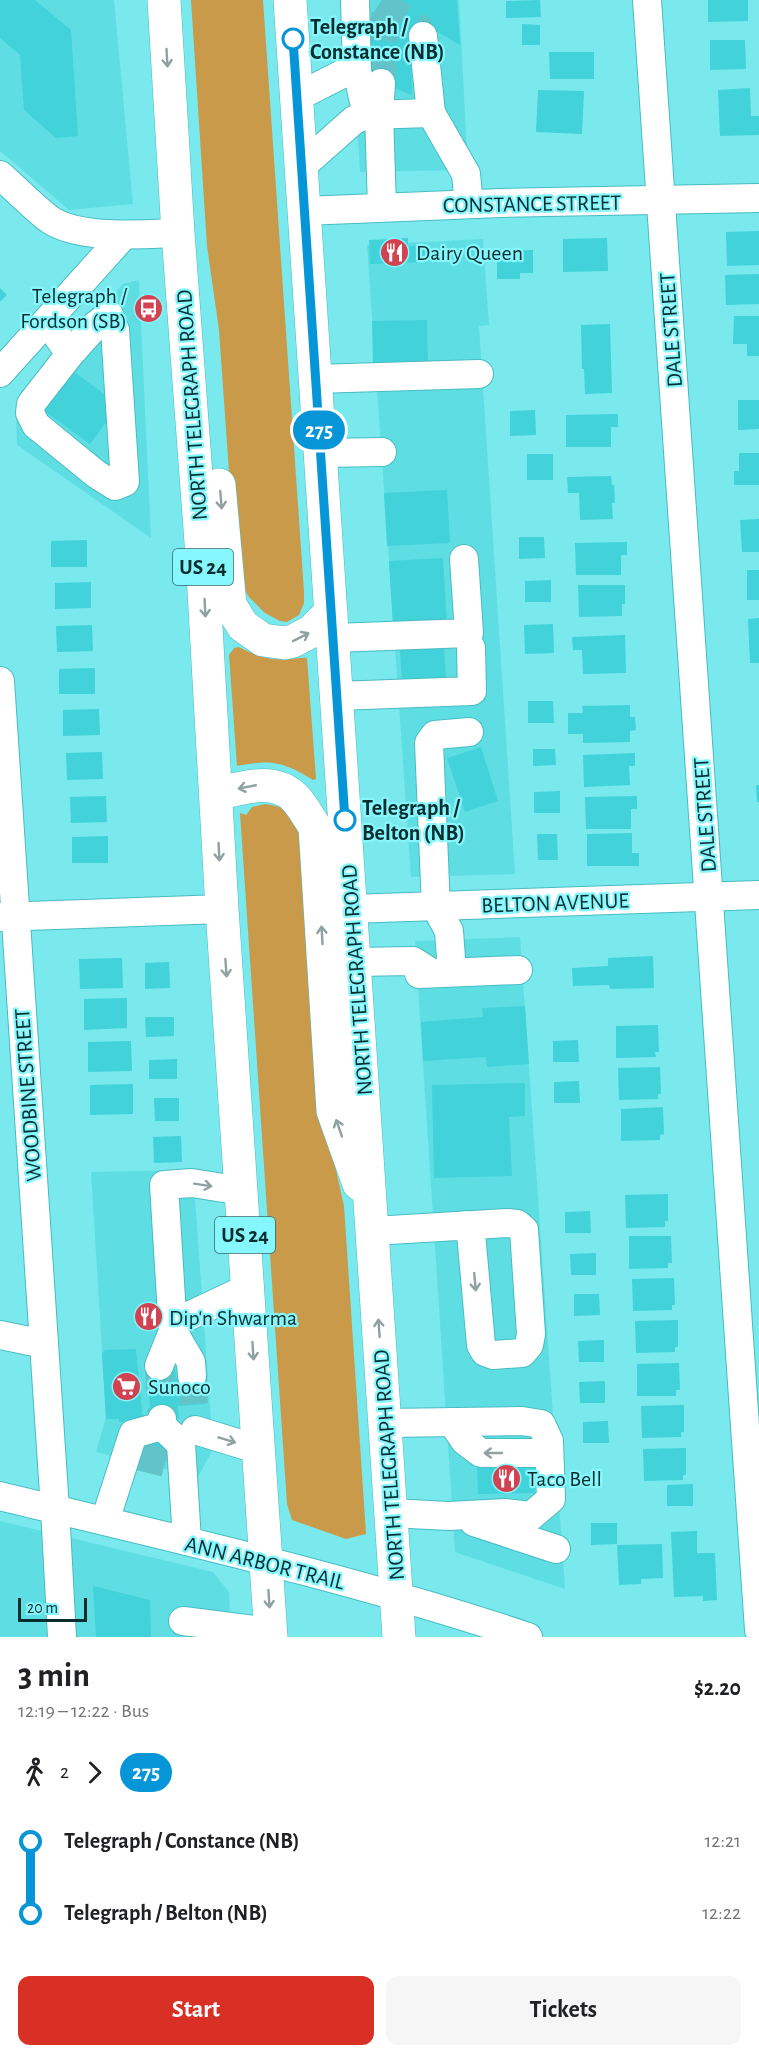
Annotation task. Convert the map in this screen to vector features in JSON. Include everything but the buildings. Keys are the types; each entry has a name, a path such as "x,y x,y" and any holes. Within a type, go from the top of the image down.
{"main road":[{"name":"NORTH TELEGRAPH ROAD","path":"164,0 271,1635"},
{"name":"NORTH TELEGRAPH ROAD","path":"290,0 399,1637"},
{"path":"187,340 216,444 230,605 236,617 243,626 263,640 285,643 332,625"},
{"path":"216,794 250,785 263,784 279,788 295,798 315,827 333,1111 373,1227"}],"street":[{"name":"DALE STREET","path":"647,0 759,1630"},
{"path":"368,1 369,77 382,207"},
{"path":"423,36 431,114 466,174 469,204"},
{"path":"297,97 350,70 369,77"},
{"path":"301,167 354,120 373,114 431,114"},
{"path":"0,175 60,226 123,236 178,232"},
{"name":"CONSTANCE STREET","path":"304,211 469,204 759,198"},
{"path":"0,374 123,236"},
{"path":"109,315 115,330 125,482 115,486 96,474 36,425 30,413 31,404 70,354 96,325 109,315"},
{"path":"47,321 70,354"},
{"path":"315,379 479,374"},
{"path":"321,453 382,452"},
{"path":"332,625 469,633 464,559"},
{"path":"337,696 472,691 471,648"},
{"name":"WOODBINE STREET","path":"0,681 8,917 44,1344 62,1637"},
{"path":"434,973 448,931 436,907 429,743 435,735 469,732"},
{"name":"BELTON AVENUE","path":"351,909 759,895"},
{"path":"8,917 222,909"},
{"path":"354,962 413,961 434,973 519,970"},
{"path":"159,1366 172,1327 164,1185 192,1183 242,1191"},
{"path":"373,1227 507,1222 517,1224 524,1230 531,1334 528,1345 522,1353 493,1355 485,1352 481,1345 471,1233 465,1225"},
{"path":"172,1327 248,1288"},
{"path":"172,1327 191,1362 192,1376"},
{"path":"0,1335 44,1344"},
{"path":"386,1423 522,1421 541,1424 549,1441 551,1499 531,1516 506,1513 455,1515 392,1513"},
{"path":"452,1422 465,1441 481,1453 549,1453"},
{"path":"167,1440 260,1450"},
{"path":"105,1521 167,1440"},
{"path":"167,1440 187,1541"},
{"name":"ANN ARBOR TRAIL","path":"0,1499 55,1509 266,1561 397,1596 528,1637"},
{"path":"455,1515 556,1549"},
{"path":"183,1621 224,1632 271,1635"}],"shaded area":[{"path":"0,0 114,0 133,204 69,210 0,151"},
{"path":"191,0 263,0 304,592 304,603 299,615 287,622 265,613 249,597 241,584 232,515 219,330 207,246"},
{"path":"349,0 459,0 468,170 360,172"},
{"path":"483,239 489,325 479,326 515,874 411,877 367,245"},
{"path":"139,280 151,538 17,445 16,415 25,394 123,284"},
{"path":"239,647 268,658 307,658 316,779 313,780 294,769 277,764 259,763 237,766 229,655 234,648"},
{"path":"266,804 280,807 298,822 326,1126 344,1206 366,1534 346,1539 292,1520 287,1504 240,813 246,815 252,807"},
{"path":"520,937 565,1589 455,1552 415,941"},
{"path":"193,1170 213,1449 198,1477 96,1452 106,1417 91,1172"},
{"path":"0,1521 213,1572 229,1592 231,1637 0,1637"}],"tunnel":[{"path":"380,3 418,27 423,36"},
{"path":"381,83 386,8"},
{"path":"159,1366 162,1419"},
{"path":"192,1376 194,1405"},
{"path":"138,1456 165,1463"}],"bus line":[{"name":"275","path":"293,39 345,820"}],"place":[{"name":"Telegraph / Constance (NB)","path":"293,39"},
{"name":"Dairy Queen","path":"395,252"},
{"name":"Telegraph / Fordson (SB)","path":"148,308"},
{"name":"Telegraph / Belton (NB)","path":"345,820"},
{"name":"Dip'n Shwarma","path":"148,1317"},
{"name":"Sunoco","path":"127,1386"},
{"name":"Taco Bell","path":"506,1478"}]}
